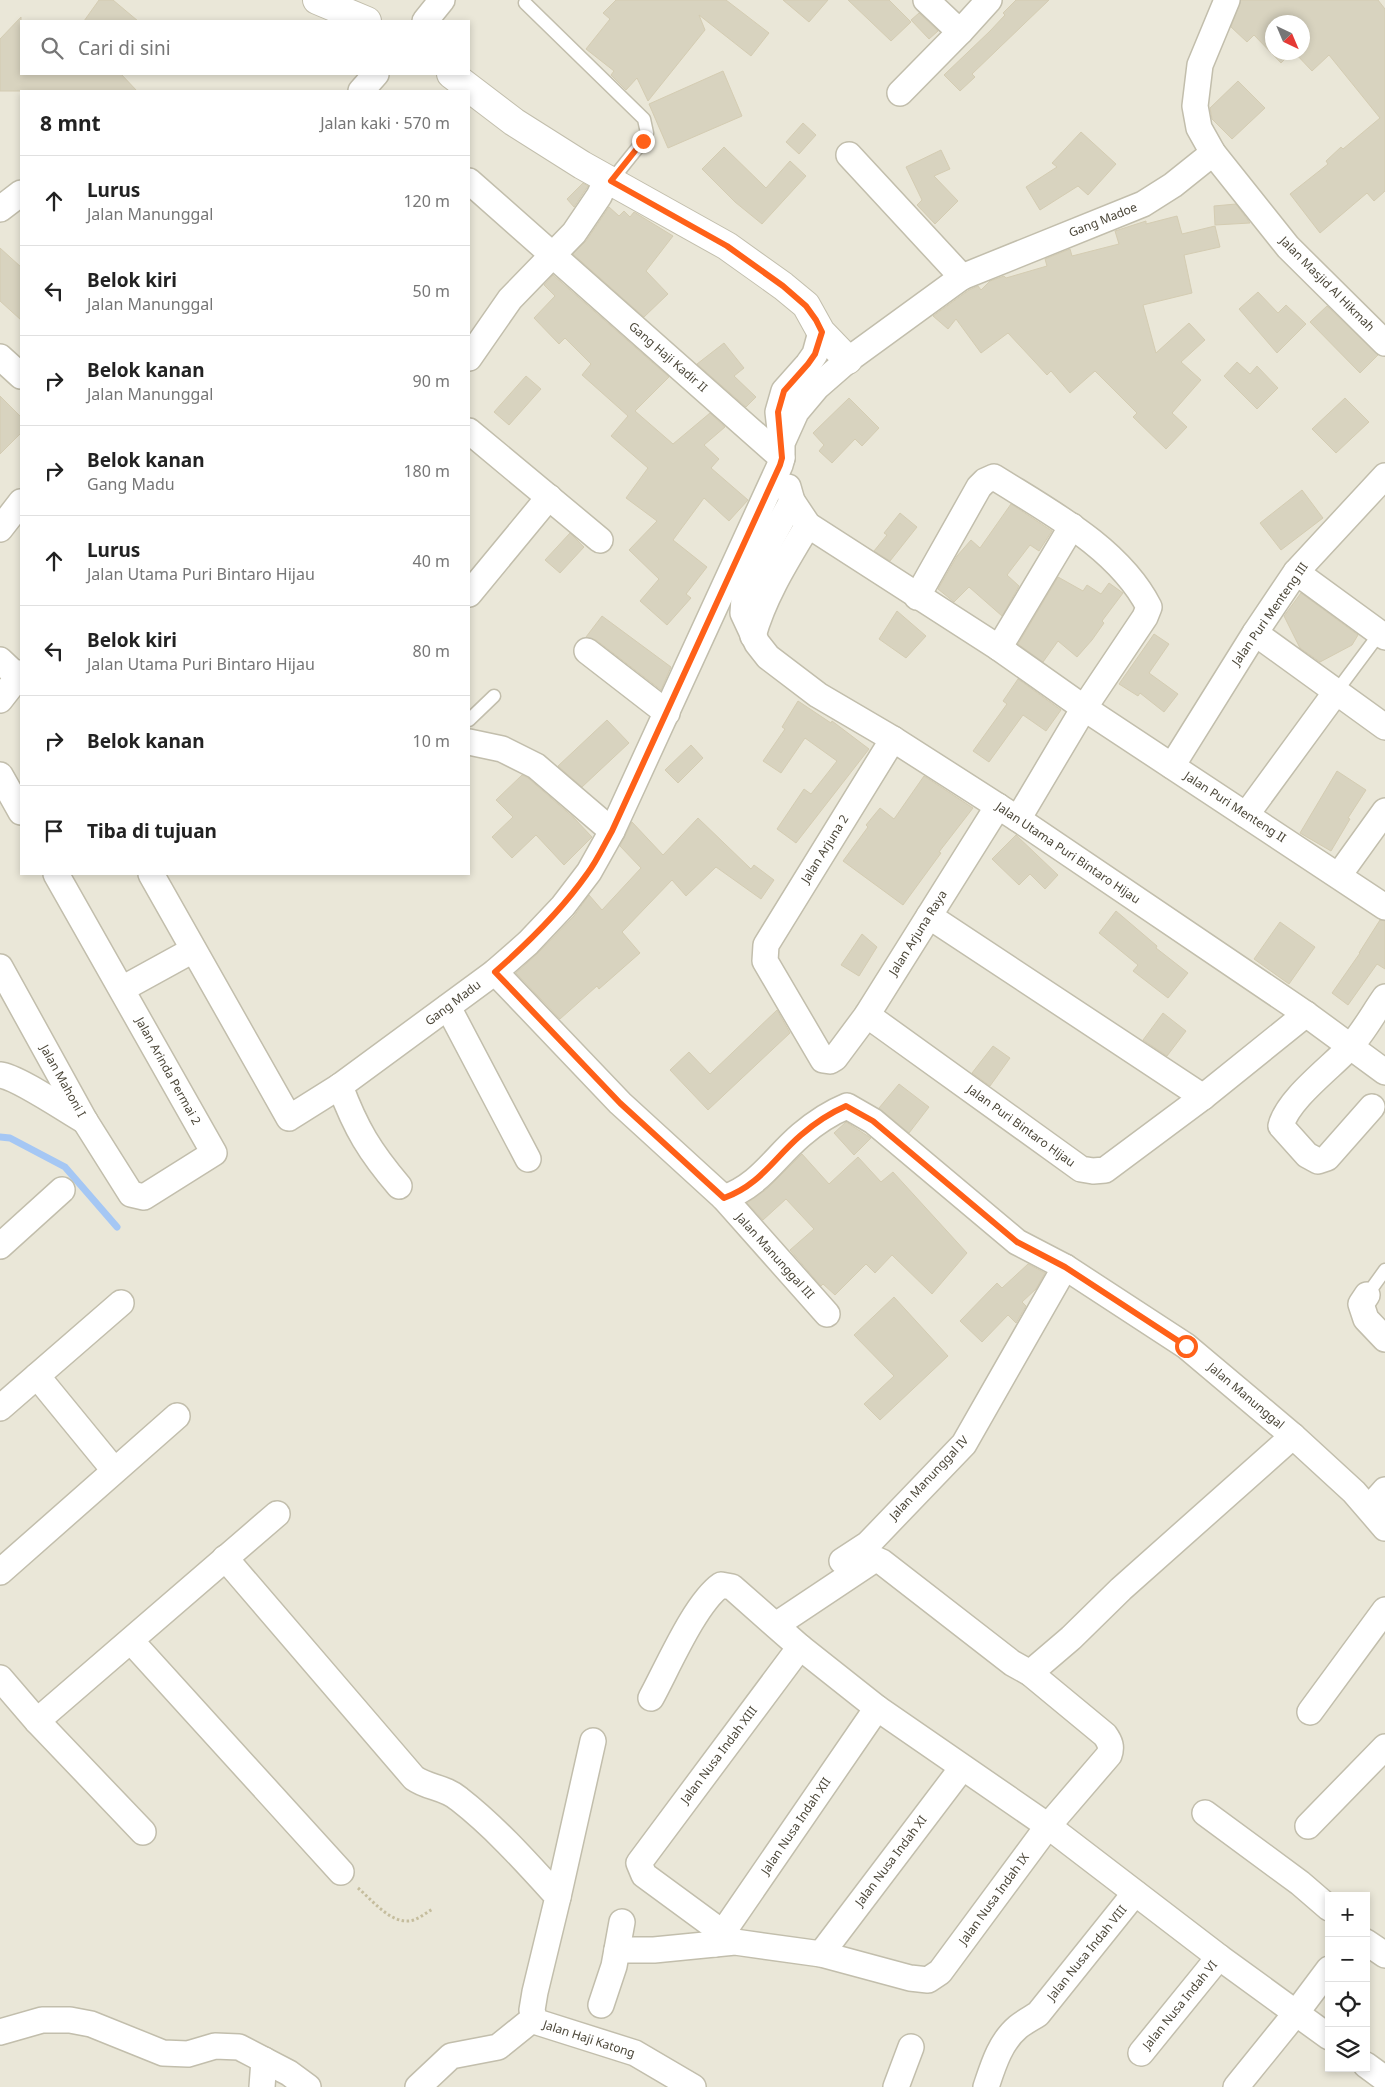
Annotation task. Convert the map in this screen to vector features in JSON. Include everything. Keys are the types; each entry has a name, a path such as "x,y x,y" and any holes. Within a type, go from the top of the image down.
{"street":[{"path":"318,0 365,20"},
{"path":"425,20 442,0"},
{"path":"926,0 960,32"},
{"path":"900,93 989,0"},
{"path":"1214,154 1200,128 1194,106 1200,65 1227,0"},
{"path":"362,90 375,75"},
{"path":"452,75 514,122 609,180 727,246 783,286 806,306 822,332 848,360"},
{"name":"Gang Madoe","path":"848,360 962,277 1143,204 1173,185 1214,154"},
{"name":"Jalan Masjid Al Hikmah","path":"1214,154 1288,246 1385,343"},
{"path":"849,155 962,277"},
{"path":"470,356 510,299 574,233 609,180"},
{"name":"Gang Haji Kadir II","path":"470,182 781,455"},
{"path":"0,209 20,193"},
{"path":"753,636 758,617 768,595 808,525 792,501 781,455 778,412 784,391 815,354 822,332"},
{"path":"0,357 20,375"},
{"name":"Gang Madu","path":"193,950 289,1118 340,1086 448,1007 495,972 528,943 563,906 589,872 612,831 667,713 781,455 796,412 817,387 848,360"},
{"path":"470,432 600,540"},
{"name":"Jalan Puri Menteng III","path":"1172,766 1255,633 1296,572 1385,476"},
{"path":"917,597 979,487 985,481 994,477 1072,526 999,648"},
{"path":"470,593 549,497"},
{"name":"Jalan Utama Puri Bintaro Hijau","path":"792,501 770,541 744,598 743,613 753,636 768,657 798,682 893,739 1008,812 1306,1014 1385,1072"},
{"path":"0,529 20,503"},
{"name":"Jalan Puri Menteng II","path":"808,525 917,597 999,648 1084,708 1385,907"},
{"name":"Jalan Arjuna Raya","path":"835,1058 867,1015 929,916 1084,708 1145,617 1149,607 1144,597 1107,553 1072,526"},
{"path":"1296,572 1383,633"},
{"path":"1255,633 1385,728"},
{"path":"587,651 667,713"},
{"path":"0,660 20,675 0,700"},
{"path":"1246,815 1336,692"},
{"name":"Jalan Arjuna 2","path":"835,1058 830,1061 823,1060 765,961 766,945 893,739"},
{"path":"470,742 502,749 536,766 612,831"},
{"path":"0,775 20,810"},
{"path":"1339,875 1385,811"},
{"name":"Jalan Arinda Permai 2","path":"57,875 214,1154 144,1197 131,1194"},
{"path":"122,989 193,950 152,875"},
{"path":"929,916 1203,1097"},
{"name":"Jalan Mahoni I","path":"0,967 85,1121 131,1194"},
{"path":"495,972 620,1103 724,1198"},
{"path":"1372,1107 1327,1158 1318,1161 1307,1155 1281,1126 1283,1116 1292,1104 1351,1046 1385,997"},
{"path":"448,1007 528,1159"},
{"name":"Jalan Puri Bintaro Hijau","path":"867,1015 1081,1169 1093,1171 1106,1170 1203,1097 1306,1014"},
{"path":"0,1075 6,1076 25,1086 85,1121"},
{"path":"340,1086 361,1136 399,1186"},
{"name":"Jalan Manunggal","path":"724,1198 754,1183 801,1135 831,1113 846,1106 873,1121 1017,1242 1065,1267 1186,1346 1293,1436 1377,1499 1385,1528"},
{"path":"0,1246 62,1190"},
{"name":"Jalan Manunggal III","path":"724,1198 827,1314"},
{"name":"Jalan Manunggal IV","path":"823,1593 826,1572 868,1544 964,1444 1065,1267"},
{"path":"1367,1295 1360,1304 1366,1319 1385,1339"},
{"path":"0,1408 121,1303"},
{"path":"36,1376 114,1470"},
{"path":"0,1572 177,1416"},
{"path":"776,1625 875,1559 882,1562 1012,1663 1030,1673 1072,1638 1121,1589 1293,1436"},
{"path":"37,1721 277,1514"},
{"path":"225,1558 414,1778 422,1783 447,1790 459,1799 521,1856 558,1897"},
{"path":"650,1698 699,1608 711,1592 720,1586 732,1587 800,1647 877,1708 1048,1826 1219,1957 1325,2034"},
{"path":"1310,1712 1385,1610"},
{"path":"131,1641 341,1872"},
{"name":"Jalan Nusa Indah XIII","path":"719,1938 644,1875 638,1863 800,1647"},
{"name":"Jalan Nusa Indah IX","path":"821,1954 910,1978 928,1980 940,1972 1048,1826 1109,1755 1111,1749 1110,1742 1105,1735 1030,1673"},
{"path":"0,1678 37,1721 143,1832"},
{"name":"Jalan Nusa Indah XII","path":"719,1938 877,1708"},
{"path":"536,2020 532,2010 535,1992 593,1741"},
{"path":"1308,1826 1385,1747"},
{"name":"Jalan Nusa Indah XI","path":"821,1954 962,1768"},
{"path":"1205,1813 1300,1883 1325,1905"},
{"name":"Jalan Nusa Indah VIII","path":"986,2087 997,2055 1008,2038 1018,2027 1038,2014 1135,1892"},
{"path":"601,2005 614,1966 622,1922"},
{"path":"617,1950 654,1950 719,1938 734,1942 821,1954"},
{"path":"1370,1945 1385,1956"},
{"name":"Jalan Nusa Indah VI","path":"1141,2053 1219,1957"},
{"path":"1236,2087 1325,1974"},
{"path":"0,2032 42,2020 70,2020 91,2024 163,2053 188,2054 215,2046 239,2047 288,2073 308,2087"},
{"name":"Jalan Haji Katong","path":"418,2087 451,2056 462,2052 498,2047 536,2020 635,2053 693,2087"},
{"path":"896,2087 911,2046"},
{"path":"262,2087 264,2060"},
{"path":"1370,2068 1385,2079"}],"lane":[{"path":"525,3 644,119 647,132 643,141 609,180"},
{"path":"1336,692 1383,633"},
{"path":"470,719 494,696"},
{"path":"1367,1295 1385,1270"}],"path":[{"path":"341,1872 395,1919 406,1922 433,1909"}],"shaded area":[{"path":"0,0 1385,0 1385,2087 0,2087"}],"building":[{"path":"99,0 113,0 137,20 85,20"},
{"path":"616,0 726,0 769,33 751,56 699,15 705,30 648,101 637,78 626,90 611,75 614,71 586,49 610,19 603,13"},
{"path":"783,0 828,0 809,22"},
{"path":"848,0 889,0 911,22 891,41"},
{"path":"1016,0 1049,0 972,74 975,77 960,91 944,75 990,31 1005,15 1003,13"},
{"path":"1241,0 1378,0 1385,9 1385,191 1374,201 1367,193 1320,233 1290,194 1328,164 1326,161 1341,147 1343,149 1380,118 1329,55 1312,71 1302,60 1310,60 1310,15 1265,15 1265,46 1254,35 1247,42 1231,27"},
{"path":"919,13 938,31 929,39 911,20"},
{"path":"21,17 20,75 122,75 136,90 0,91 0,39"},
{"path":"723,71 742,116 668,148 649,104"},
{"path":"1238,81 1265,108 1232,139 1212,119 1210,108"},
{"path":"803,123 816,135 799,154 786,142"},
{"path":"1081,132 1116,164 1088,195 1078,186 1040,210 1026,187 1057,167 1052,163"},
{"path":"724,147 766,188 790,161 806,176 762,224 735,202 702,169"},
{"path":"941,150 950,169 934,176 958,201 935,224 917,205 922,200 906,167"},
{"path":"583,183 588,186 574,207 567,199"},
{"path":"1236,204 1250,223 1215,225 1214,206"},
{"path":"609,207 619,216 624,211 630,217 634,212 673,236 646,271 668,294 644,317 573,254 586,241"},
{"path":"1177,216 1182,234 1215,226 1220,247 1184,255 1192,293 1143,305 1156,353 1189,323 1205,340 1181,362 1201,380 1172,413 1187,427 1166,449 1133,417 1137,413 1095,371 1070,393 1051,371 1047,375 1008,333 981,353 956,319 948,329 933,316 969,290 978,286 981,290 990,281 1047,266 1045,259 1070,249 1072,256 1119,244 1115,231 1146,221 1146,224"},
{"path":"0,248 20,266 20,319 0,301"},
{"path":"553,275 669,377 635,411 673,444 710,413 725,427 704,445 719,459 711,468 748,500 729,521 704,498 673,540 707,567 686,594 691,598 667,625 640,601 659,579 629,550 657,521 626,498 648,468 611,436 628,416 582,375 591,364 565,338 559,344 534,318 555,296 544,285"},
{"path":"1258,292 1278,313 1286,305 1306,324 1277,353 1239,309"},
{"path":"1327,306 1378,355 1360,373 1310,322"},
{"path":"724,343 744,368 734,376 756,397 746,407 697,364"},
{"path":"1237,362 1250,374 1257,366 1278,388 1257,409 1224,376"},
{"path":"526,376 541,389 509,425 494,412"},
{"path":"0,396 20,416 20,434 0,454"},
{"path":"849,398 879,428 862,446 855,439 832,463 819,451 824,445 813,433"},
{"path":"1345,398 1369,422 1336,453 1312,429"},
{"path":"1302,490 1323,518 1281,550 1260,523"},
{"path":"1011,504 1052,531 1039,551 1030,545 1007,575 1019,586 1002,616 969,587 954,602 938,589 957,556 971,540 980,548"},
{"path":"900,513 917,527 890,561 874,551 887,535 884,533"},
{"path":"570,533 584,547 560,573 545,560"},
{"path":"1058,577 1083,591 1087,585 1101,594 1109,583 1123,593 1102,621 1104,623 1092,640 1077,657 1058,641 1043,662 1018,644"},
{"path":"1301,593 1358,635 1352,645 1320,662 1300,648 1284,616"},
{"path":"897,611 926,636 906,658 879,639"},
{"path":"602,616 671,667 661,690 596,640 586,637"},
{"path":"1154,634 1169,644 1149,673 1178,694 1164,712 1140,693 1138,696 1119,684"},
{"path":"1018,679 1061,710 1046,731 1023,715 989,762 973,751 1007,704 1003,701"},
{"path":"798,701 831,723 832,721 869,749 796,843 777,829 804,789 811,794 837,761 805,738 781,773 763,761 785,729 782,727"},
{"path":"607,720 629,743 582,787 558,766"},
{"path":"691,745 703,758 678,783 665,770"},
{"path":"1337,771 1366,790 1348,818 1350,819 1331,851 1300,833"},
{"path":"522,775 528,778 574,818 592,837 564,865 536,835 512,858 492,837 513,817 496,800"},
{"path":"924,776 973,808 939,852 941,853 903,905 843,861 868,827 866,825 880,808 894,819"},
{"path":"698,818 751,869 754,865 774,880 761,899 716,867 686,896 672,880 622,932 640,953 599,989 597,986 560,1019 516,973 574,916 589,895 602,910 641,868 620,846 632,822 663,855"},
{"path":"1016,835 1058,875 1045,889 1030,874 1019,885 992,859"},
{"path":"1116,911 1157,946 1156,948 1188,973 1168,998 1133,971 1138,965 1099,933"},
{"path":"1380,920 1385,921 1385,969 1377,964 1348,1005 1332,993"},
{"path":"1280,922 1315,947 1289,984 1254,959"},
{"path":"862,934 877,947 859,976 841,965"},
{"path":"777,1010 790,1033 708,1110 670,1070 689,1052 710,1074"},
{"path":"1163,1013 1186,1031 1167,1056 1143,1040"},
{"path":"993,1046 1010,1058 990,1086 972,1073"},
{"path":"899,1084 929,1107 909,1133 879,1108"},
{"path":"846,1122 871,1138 854,1155 834,1133"},
{"path":"802,1154 829,1184 858,1157 881,1182 893,1172 967,1253 932,1294 892,1255 875,1273 866,1264 835,1295 823,1284 821,1286 790,1250 814,1229 786,1199 763,1220 747,1203 767,1189"},
{"path":"1028,1264 1045,1273 1036,1289 1022,1302 1026,1306 1016,1323 1008,1315 982,1342 960,1321 997,1283 1002,1288"},
{"path":"894,1297 948,1356 880,1420 864,1404 894,1376 854,1335"}],"waterway":[{"path":"0,1137 10,1138 65,1167 117,1227"}],"route":[{"path":"643,141 611,181 727,246 783,286 806,306 822,332 815,354 784,391 778,412 782,443 780,465 612,831 589,872 563,906 528,943 495,972 620,1103 724,1198 754,1183 801,1135 831,1113 846,1106 873,1121 1017,1242 1065,1267 1186,1346"}]}
